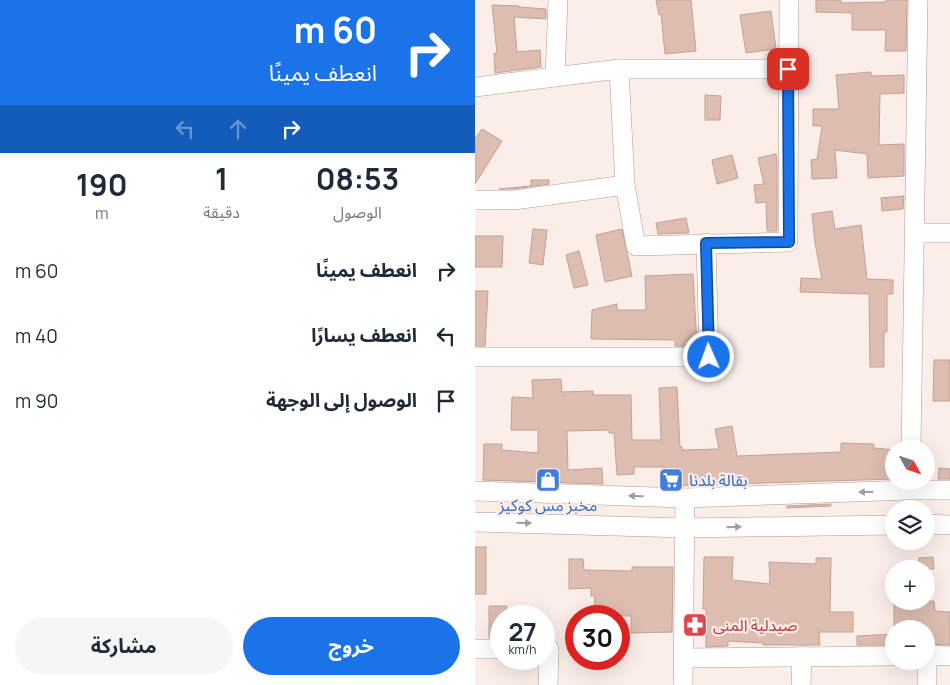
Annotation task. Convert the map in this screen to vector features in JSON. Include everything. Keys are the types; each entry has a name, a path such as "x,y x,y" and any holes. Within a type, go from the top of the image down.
{"street":[{"path":"555,77 558,0"},
{"path":"619,69 625,185 636,246 789,242 789,0"},
{"path":"911,440 919,0"},
{"path":"475,87 619,69 788,69"},
{"path":"475,200 514,200 625,185"},
{"path":"915,233 950,233"},
{"path":"475,357 709,357 706,243"},
{"path":"475,491 685,498 885,487"},
{"path":"935,488 950,490"},
{"path":"683,685 685,498"},
{"path":"475,522 685,528 885,525"},
{"path":"935,524 950,525"},
{"path":"475,649 490,649"},
{"path":"935,655 950,656"},
{"path":"801,685 802,656"},
{"path":"684,658 885,656"},
{"path":"548,670 548,685"},
{"path":"927,670 927,685"}],"building":[{"path":"656,0 691,0 696,51 665,54 661,14 659,15"},
{"path":"816,0 841,0 840,3 907,0 906,51 885,51 886,30 852,30 852,13 816,12"},
{"path":"492,5 546,9 546,19 514,17 517,52 540,50 541,67 495,73 494,53 497,53"},
{"path":"771,11 776,49 746,53 740,15"},
{"path":"871,72 871,76 904,75 904,93 880,94 879,145 904,144 904,176 868,178 867,154 835,150 837,178 812,179 811,160 817,159 822,126 813,126 813,109 839,109 836,75"},
{"path":"705,95 721,96 720,120 705,120"},
{"path":"482,129 502,141 475,184 475,139"},
{"path":"776,154 777,231 767,231 766,202 756,203 754,185 764,184 758,158"},
{"path":"732,155 738,178 717,184 712,160"},
{"path":"531,180 549,180 549,184 513,189 499,189 531,186"},
{"path":"904,196 903,209 882,211 881,198"},
{"path":"832,211 835,229 861,225 867,279 893,280 893,294 887,294 887,332 884,332 884,367 870,367 869,294 800,292 801,278 822,279 812,214"},
{"path":"686,218 689,233 658,234 656,223"},
{"path":"533,229 547,230 543,265 529,263"},
{"path":"622,229 632,276 605,282 596,235"},
{"path":"475,236 503,236 502,267 475,267"},
{"path":"579,251 588,285 574,288 566,255"},
{"path":"693,274 697,346 675,346 675,340 591,339 592,310 617,304 617,310 646,310 645,276"},
{"path":"475,291 488,291 485,346 475,346"},
{"path":"934,360 950,360 950,401 933,401"},
{"path":"561,379 562,392 593,391 593,395 631,395 632,440 661,440 659,388 677,387 680,447 682,447 682,450 719,449 715,429 732,426 737,456 841,452 841,443 874,444 874,448 885,449 885,479 666,486 665,467 634,467 634,474 617,475 614,433 609,433 609,430 567,431 568,470 602,468 603,484 483,480 484,444 502,444 502,450 538,453 538,430 511,430 512,397 533,398 532,380"},
{"path":"939,468 950,469 950,479 938,479"},
{"path":"831,504 831,506 787,508 787,506"},
{"path":"475,547 486,547 486,594 475,594"},
{"path":"704,557 733,557 732,580 770,584 769,562 816,564 816,558 831,558 830,612 853,612 853,632 819,632 820,645 763,645 763,643 728,641 728,646 706,647 706,609 703,609"},
{"path":"933,557 933,560 919,560 919,558"},
{"path":"569,559 583,559 584,570 632,571 632,567 673,567 672,632 631,633 630,605 594,605 595,596 591,596 591,588 569,589"},
{"path":"489,606 490,606 490,638"},
{"path":"894,610 950,612 950,645 935,644 935,620 894,620"},
{"path":"885,634 885,645 857,645 857,636"}],"place":[{"name":"مخبز مس كوكيز","path":"548,480"},
{"name":"بقالة بلدنا","path":"671,480"},
{"name":"صيدلية المنى","path":"695,625"}],"route":[{"path":"709,357 706,243 789,242 788,69"}]}
